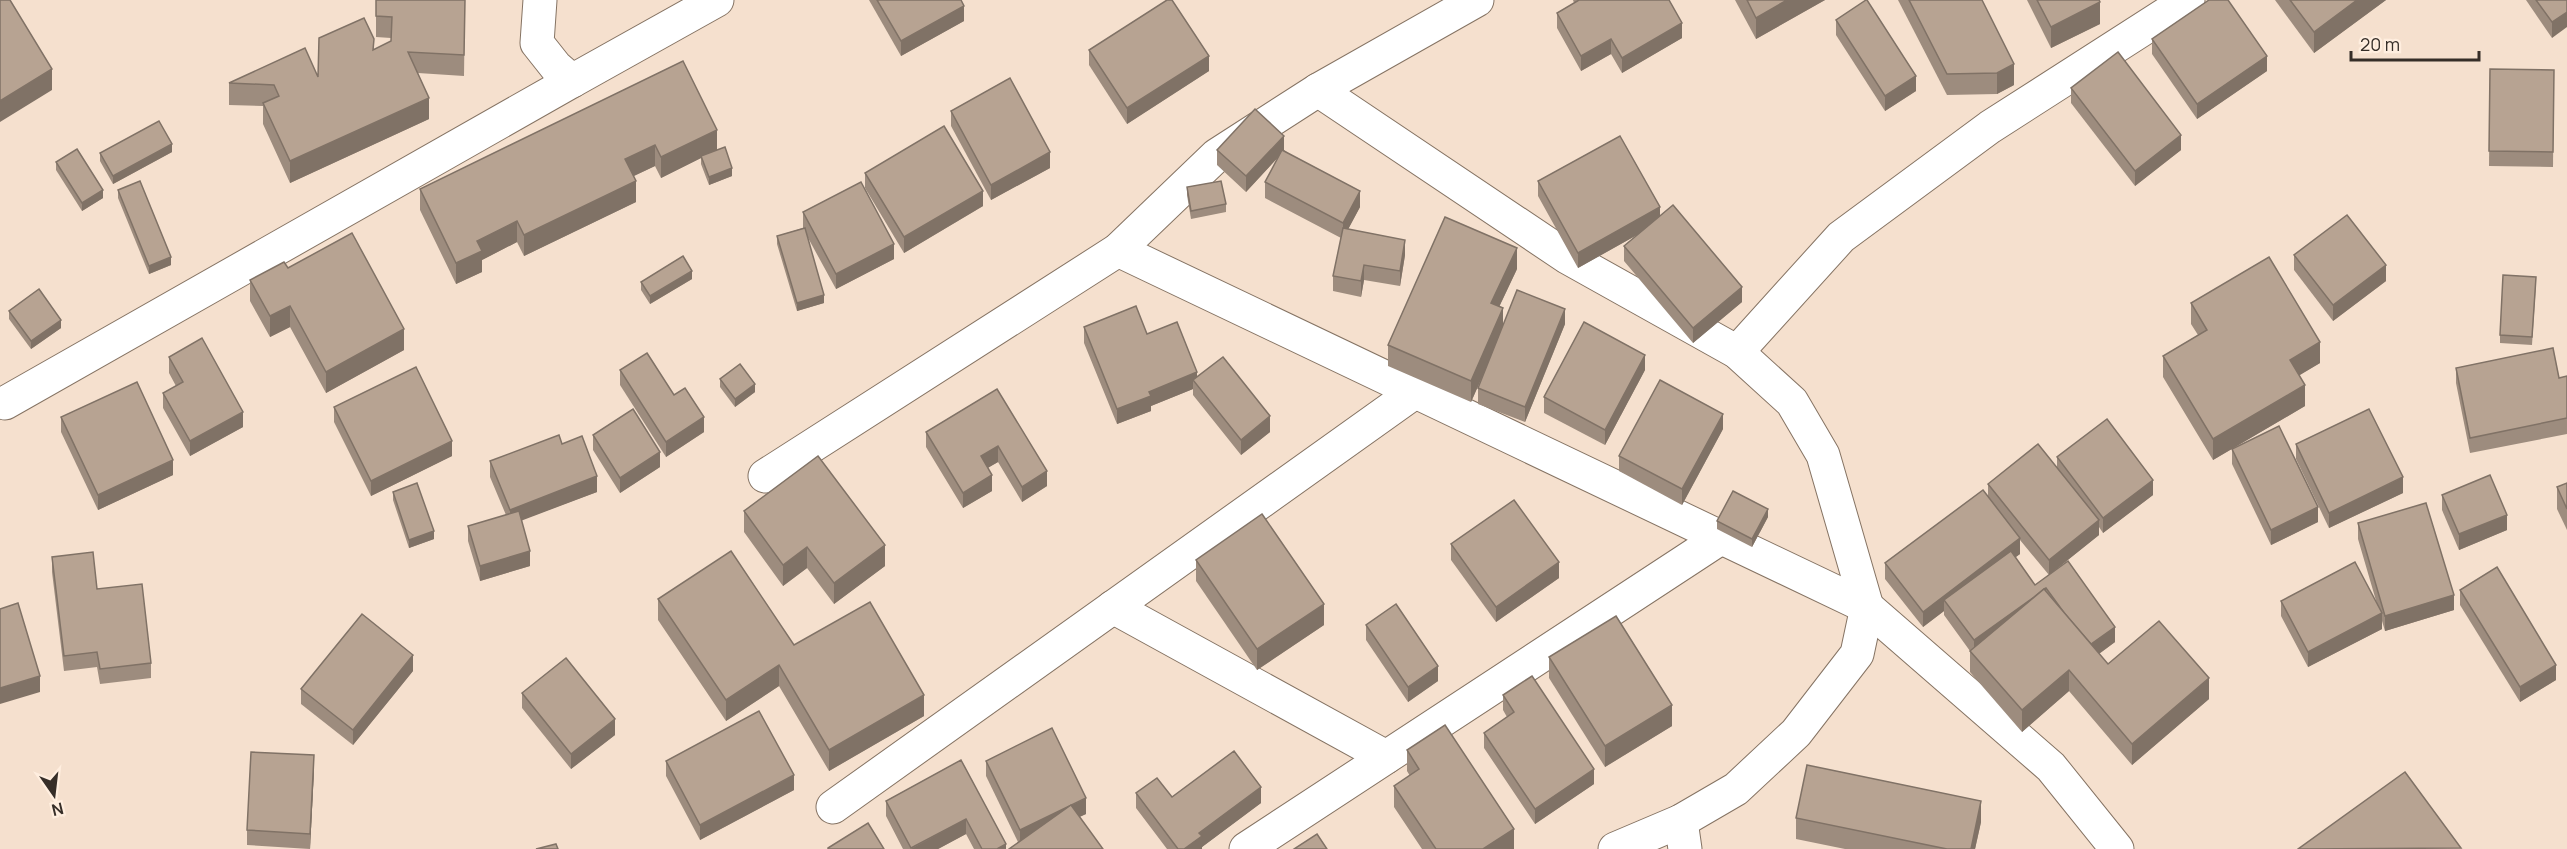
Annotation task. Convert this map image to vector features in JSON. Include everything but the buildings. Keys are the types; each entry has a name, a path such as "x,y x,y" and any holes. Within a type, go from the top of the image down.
{"street":[{"path":"540,0 537,43 556,67 572,81"},
{"path":"5,403 717,0"},
{"path":"765,476 1118,250 1216,155 1318,90 1477,0"},
{"path":"1737,352 1841,237 1990,127 2188,0"},
{"path":"1318,90 1567,257 1737,352 1792,402 1823,455 1867,607 1857,654 1796,733 1683,835 1615,849"},
{"path":"1118,250 1867,607 2051,767 2117,849"},
{"path":"833,807 1416,392"},
{"path":"1246,849 1722,537"},
{"path":"1113,608 1386,757"}]}
